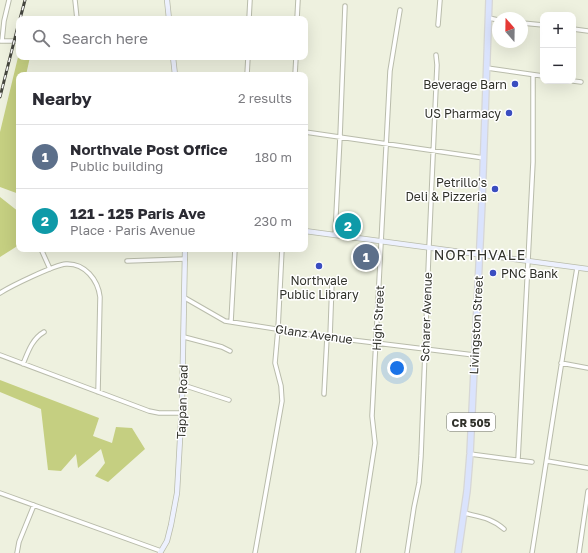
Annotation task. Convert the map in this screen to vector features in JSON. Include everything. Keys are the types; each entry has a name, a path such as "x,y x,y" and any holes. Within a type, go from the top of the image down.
{"main road":[{"name":"Livingston Street","path":"458,553 470,454 480,254 489,0"}],"street":[{"path":"9,0 1,41 16,41"},
{"path":"75,0 77,16"},
{"path":"167,0 169,16"},
{"path":"250,0 250,16"},
{"path":"297,16 298,0"},
{"path":"438,25 440,0"},
{"path":"334,235 340,137 345,6"},
{"name":"High Street","path":"358,553 375,443 372,416 390,71 400,10"},
{"path":"528,23 540,25"},
{"path":"576,29 588,31"},
{"name":"Scharer Avenue","path":"407,553 420,469 434,150 437,65 436,55"},
{"path":"173,60 175,72"},
{"path":"247,72 248,60"},
{"path":"295,72 296,60"},
{"path":"487,68 540,76"},
{"path":"518,460 533,162 533,75"},
{"path":"576,81 581,82"},
{"path":"308,132 484,158"},
{"path":"308,231 588,269"},
{"path":"42,252 50,269"},
{"name":"Tappan Road","path":"161,552 167,541 175,509 177,493 183,386 185,252"},
{"path":"231,322 235,252"},
{"path":"255,553 282,398 281,386 275,363 282,252"},
{"path":"127,261 185,259"},
{"path":"0,293 50,269 64,264 80,267 91,275 97,285 100,297 98,392"},
{"path":"532,553 547,461 560,363 577,268"},
{"path":"324,394 332,282"},
{"name":"Glanz Avenue","path":"185,298 225,321 329,337 474,355"},
{"path":"23,364 33,342 44,332"},
{"path":"184,337 222,347 230,351"},
{"path":"0,355 152,411 182,413"},
{"path":"560,363 588,368"},
{"path":"183,386 229,400"},
{"path":"470,454 532,462"},
{"path":"547,461 588,468"},
{"path":"579,553 588,491"},
{"path":"0,493 161,552"},
{"path":"17,553 19,542 34,505"},
{"path":"464,513 490,519 497,522 504,529"}],"green space":[{"path":"17,60 29,60 27,72 16,72 16,193 0,187 0,132"},
{"path":"0,197 16,210 16,247 0,257"},
{"path":"0,380 99,418 93,436 112,443 116,427 132,428 145,449 108,482 95,476 105,463 101,449 78,468 76,454 61,471 48,470 41,409 0,392"}],"railway":[{"path":"21,16 25,0"},
{"path":"0,97 16,34"}],"place":[{"name":"Beverage Barn","path":"515,84"},
{"name":"US Pharmacy","path":"509,113"},
{"name":"Petrillo's Deli & Pizzeria","path":"495,189"},
{"name":"121 - 125 Paris Ave","path":"348,226"},
{"name":"Northvale Post Office","path":"366,257"},
{"name":"Northvale Public Library","path":"319,266"},
{"name":"PNC Bank","path":"493,273"}],"district":[{"name":"NORTHVALE","path":"480,254"}]}
